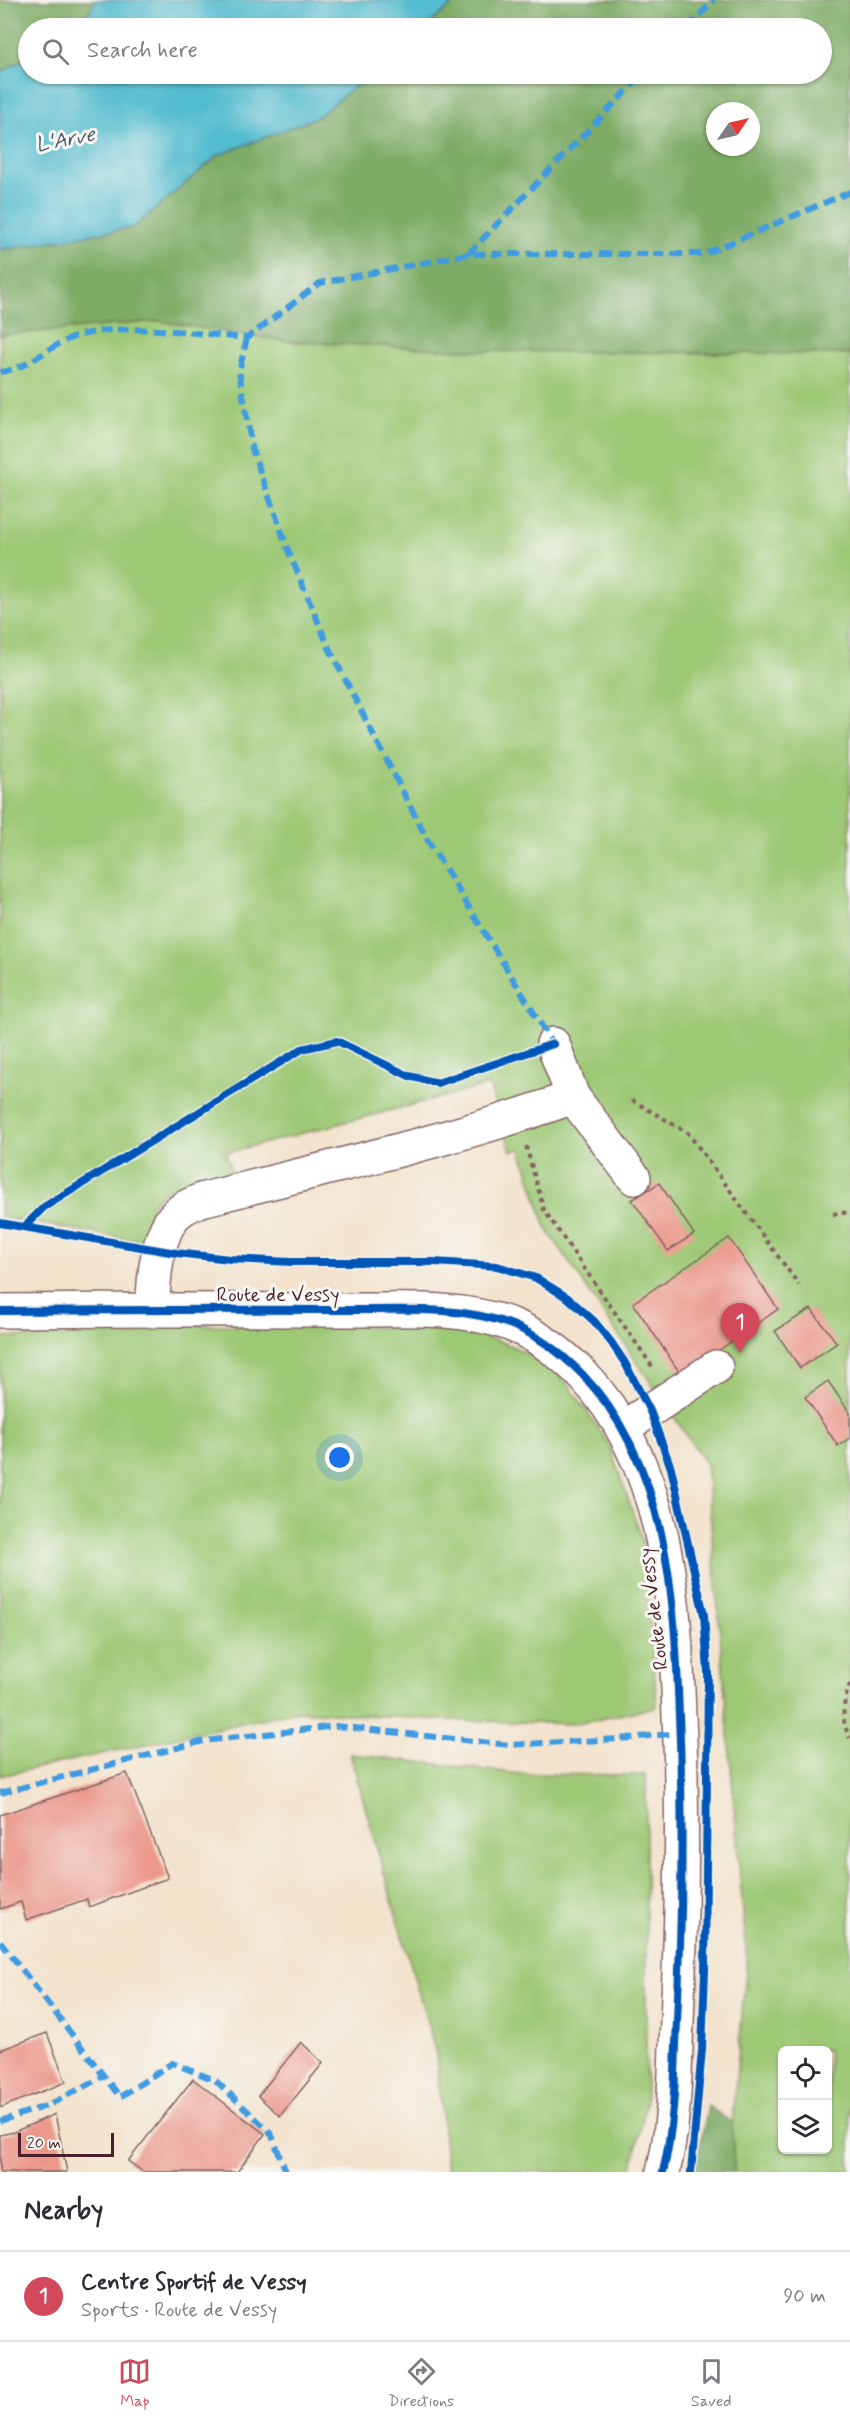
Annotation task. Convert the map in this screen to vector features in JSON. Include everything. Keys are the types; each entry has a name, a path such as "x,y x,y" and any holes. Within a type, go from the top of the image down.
{"street":[{"path":"553,1044 573,1097 634,1178"},
{"path":"152,1311 159,1250 170,1221 183,1208 201,1200 424,1144 518,1117 573,1097"},
{"name":"Route de Vessy","path":"0,1311 434,1311 474,1314 512,1325 538,1338 569,1361 602,1395 623,1428 640,1467 658,1521 668,1571 677,1644 682,1835 680,1953 675,2083 663,2172"},
{"path":"623,1428 716,1367"}],"path":[{"path":"632,1100 688,1133 799,1285"},
{"path":"518,1117 544,1210 673,1397"},
{"path":"833,1214 850,1212"},
{"path":"850,1684 844,1699 842,1716 850,1738"}],"green space":[{"path":"0,0 95,0 90,11 82,18 18,18 18,63 0,73"},
{"path":"458,0 850,0 850,354 480,351 286,341 159,321 0,335 0,250 134,227 217,156 317,117 358,84 832,84 832,18 436,18"},
{"path":"159,321 286,341 480,351 850,354 850,2172 734,2172 732,2123 747,1961 706,1464 546,1228 521,1149 511,1151 489,1085 226,1153 232,1174 177,1186 159,1197 150,1213 146,1242 0,1217 0,335"},
{"path":"46,1325 313,1325 464,1329 512,1346 545,1363 569,1385 609,1444 644,1545 657,1707 576,1724 446,1720 297,1711 0,1776 0,1337 45,1336"},
{"path":"350,1754 522,1774 646,1775 646,2104 631,2172 447,2172 436,2053"},
{"path":"708,2106 732,2123 734,2172 695,2172"}],"water":[{"path":"95,0 458,0 436,18 82,18 90,11"},
{"name":"L'Arve","path":"18,63 18,84 358,84 317,117 217,156 134,227 0,250 0,73"}],"building":[{"path":"659,1183 694,1234 668,1251 632,1200"},
{"path":"729,1238 778,1309 682,1376 633,1303"},
{"path":"811,1309 837,1343 800,1368 775,1331"},
{"path":"828,1381 850,1413 850,1438 838,1446 805,1397"},
{"path":"127,1773 168,1878 89,1907 87,1899 26,1920 21,1902 0,1909 0,1815"},
{"path":"47,2033 66,2082 0,2108 0,2050"},
{"path":"301,2042 323,2063 280,2116 258,2096"},
{"path":"193,2079 265,2134 237,2172 143,2172 128,2161"},
{"path":"55,2114 67,2172 0,2172 0,2135 14,2132"}],"marked path":[{"path":"697,18 714,0"},
{"path":"468,254 633,84"},
{"path":"0,372 19,367 64,341 93,332 136,329 247,338 320,283 468,254 704,254 850,192"},
{"path":"247,338 239,371 252,449 288,550 329,648 427,839 553,1044"},
{"path":"0,1793 204,1741 336,1726 509,1745 680,1733"},
{"path":"0,1941 120,2097 172,2063 215,2080 271,2133 286,2172"},
{"path":"0,2121 49,2105 104,2076"}],"cycle path":[{"path":"25,1226 44,1207 302,1049 337,1041 409,1076 437,1083 553,1044"},
{"path":"0,1223 176,1253 230,1259 292,1262 434,1262 497,1266 536,1278 568,1298 594,1321 611,1342 625,1363 650,1411 671,1468 704,1615 708,1673 705,1971 702,2050 691,2172"},
{"path":"0,1311 425,1310 469,1314 512,1325 541,1340 582,1374 611,1410 633,1449 649,1491 661,1534 674,1625 681,1764 681,1909 674,2092 663,2172"}],"place":[{"name":"Centre Sportif de Vessy","path":"740,1353"}]}
